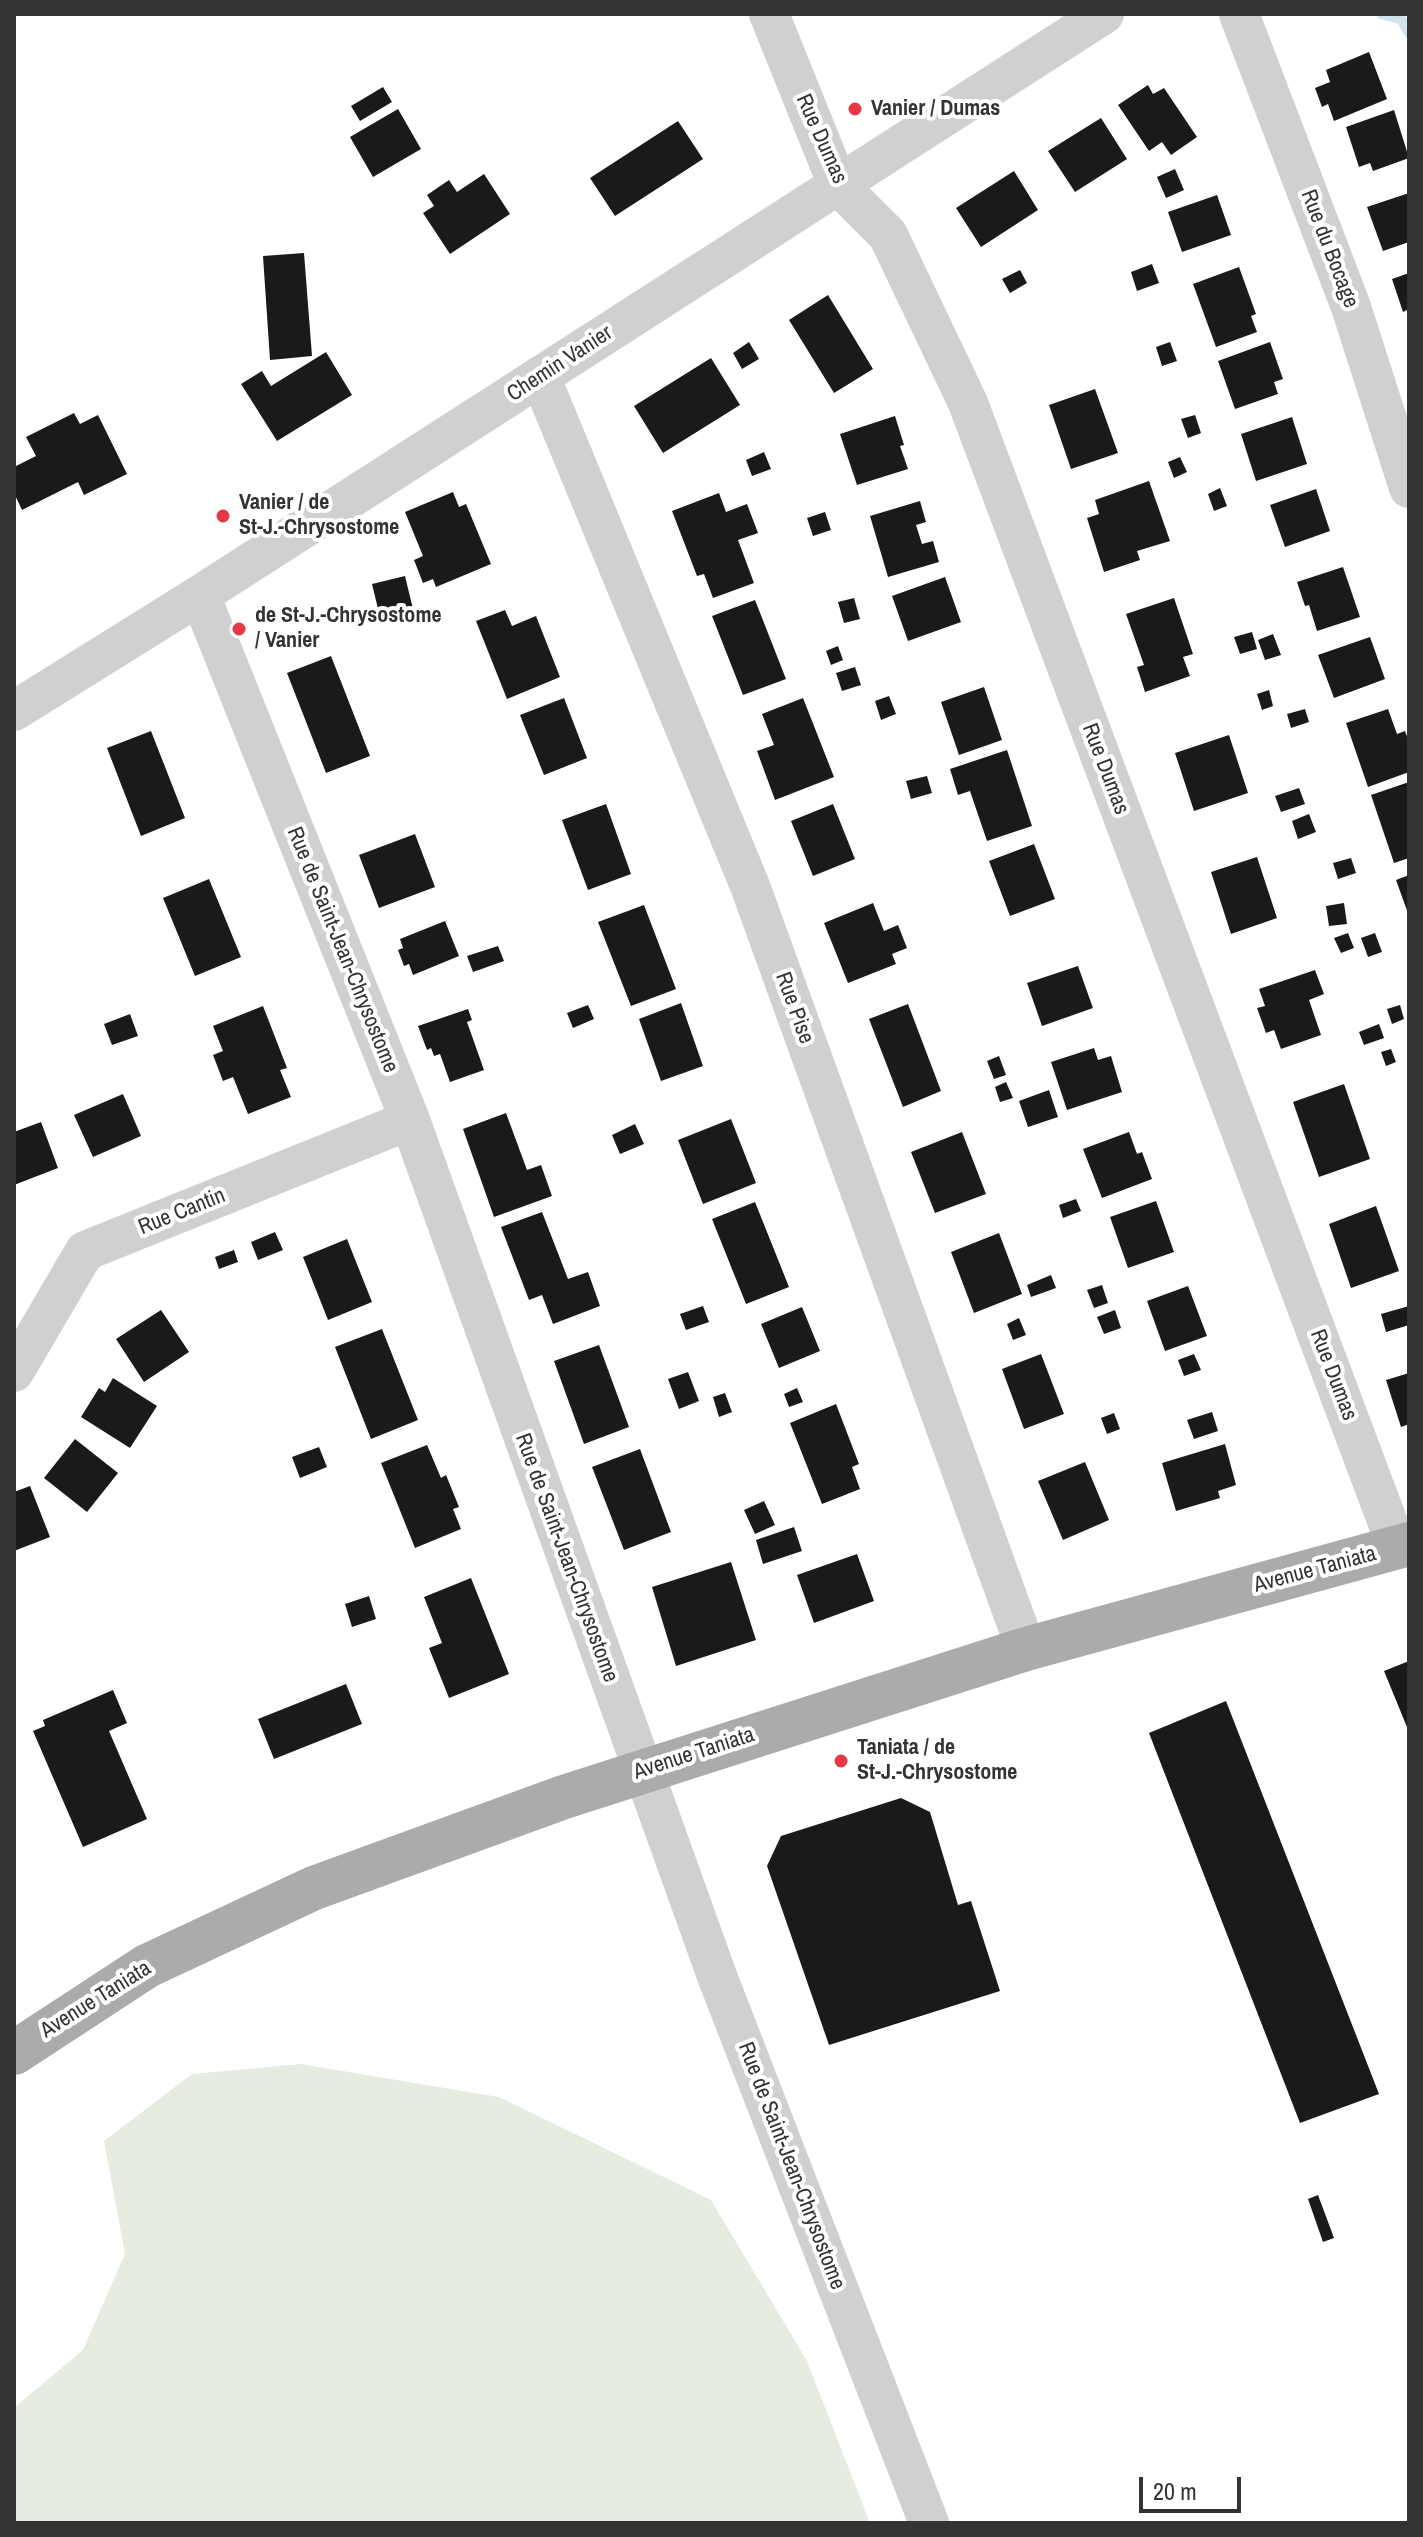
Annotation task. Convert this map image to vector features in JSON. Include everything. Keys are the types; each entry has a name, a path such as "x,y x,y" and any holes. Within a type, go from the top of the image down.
{"main road":[{"name":"Avenue Taniata","path":"14,2053 147,1966 314,1888 642,1770 1026,1649 1403,1545"}],"street":[{"name":"Rue Dumas","path":"769,14 838,185 888,235 968,403 1403,1545"},
{"name":"Chemin Vanier","path":"14,711 200,595 1104,14"},
{"name":"Rue du Bocage","path":"1239,14 1351,307 1409,488"},
{"name":"Rue Pise","path":"540,376 750,886 1026,1649"},
{"name":"Rue de Saint-Jean-Chrysostome","path":"200,595 410,1120 717,1976 929,2523"},
{"name":"Rue Cantin","path":"14,1372 85,1251 410,1120"}],"shaded area":[{"path":"301,2064 499,2097 711,2200 807,2361 870,2523 14,2523 14,2408 83,2350 125,2254 104,2141 192,2074"}],"building":[{"path":"1369,52 1387,99 1334,121 1328,104 1322,107 1315,88 1330,82 1326,70"},
{"path":"1148,85 1153,94 1164,88 1197,137 1171,155 1162,142 1149,151 1118,105"},
{"path":"383,87 392,102 360,121 351,106"},
{"path":"398,109 421,149 373,177 350,137"},
{"path":"1394,110 1409,158 1373,171 1370,163 1359,167 1346,127"},
{"path":"1101,118 1127,159 1075,192 1048,151"},
{"path":"678,121 703,159 615,216 590,178"},
{"path":"1175,169 1184,190 1166,198 1157,177"},
{"path":"1014,171 1038,210 981,247 956,208"},
{"path":"484,174 510,214 450,254 423,213 434,206 427,195 449,180 457,192"},
{"path":"1409,193 1409,242 1383,251 1367,207"},
{"path":"1217,195 1231,235 1182,252 1168,212"},
{"path":"304,253 312,356 270,360 263,256"},
{"path":"1152,264 1159,283 1137,291 1131,272"},
{"path":"1239,267 1256,314 1251,316 1257,332 1216,347 1193,284"},
{"path":"1020,270 1027,283 1010,293 1002,279"},
{"path":"1409,273 1409,309 1403,312 1392,279"},
{"path":"828,295 873,369 834,393 789,320"},
{"path":"749,342 759,359 742,369 733,353"},
{"path":"1170,342 1177,361 1162,366 1156,347"},
{"path":"1270,342 1283,379 1274,382 1278,394 1235,409 1218,361"},
{"path":"326,352 352,395 277,441 241,384 262,371 271,386"},
{"path":"711,358 740,405 663,453 634,406"},
{"path":"1095,389 1118,453 1071,469 1049,405"},
{"path":"74,413 80,424 98,415 127,474 84,495 78,482 22,510 14,493 14,467 36,456 26,437"},
{"path":"1195,415 1201,433 1188,438 1181,419"},
{"path":"895,416 908,469 857,485 840,434"},
{"path":"1292,417 1307,464 1256,481 1241,434"},
{"path":"764,452 771,469 752,476 746,460"},
{"path":"1180,457 1187,472 1174,478 1168,462"},
{"path":"1149,481 1170,541 1137,551 1140,560 1104,572 1087,518 1099,514 1095,500"},
{"path":"1220,488 1227,506 1214,511 1208,494"},
{"path":"1316,489 1330,531 1285,547 1270,505"},
{"path":"453,492 459,507 466,504 491,564 436,587 433,579 423,583 414,560 423,556 405,512"},
{"path":"719,493 726,512 747,504 758,533 738,540 754,583 713,598 704,574 697,576 672,511"},
{"path":"920,501 926,522 916,525 922,544 933,541 939,562 888,577 870,516"},
{"path":"825,512 831,530 813,536 807,518"},
{"path":"1343,567 1360,617 1317,631 1309,605 1305,606 1297,582"},
{"path":"405,576 413,609 380,617 372,584"},
{"path":"945,577 961,622 908,641 892,596"},
{"path":"854,598 860,619 844,623 838,602"},
{"path":"1174,598 1193,654 1183,657 1190,676 1145,692 1137,667 1144,665 1126,614"},
{"path":"755,600 786,679 743,695 712,616"},
{"path":"505,610 512,626 536,616 560,677 507,699 476,621"},
{"path":"1252,632 1257,649 1240,654 1234,637"},
{"path":"1273,634 1281,655 1265,660 1258,640"},
{"path":"1370,637 1385,679 1334,698 1318,655"},
{"path":"838,646 843,660 831,665 826,651"},
{"path":"331,656 370,756 326,773 287,673"},
{"path":"855,667 861,685 842,691 836,673"},
{"path":"984,687 1002,740 959,755 941,702"},
{"path":"1269,690 1273,706 1262,710 1257,694"},
{"path":"889,696 896,714 881,720 875,701"},
{"path":"564,698 587,758 544,775 520,715"},
{"path":"803,698 834,777 775,800 757,751 774,745 762,714"},
{"path":"1305,709 1309,722 1291,728 1287,714"},
{"path":"1388,709 1397,734 1405,731 1409,742 1409,772 1368,787 1346,723"},
{"path":"151,731 185,818 141,836 107,748"},
{"path":"1229,735 1248,793 1194,811 1175,753"},
{"path":"1007,750 1032,826 987,841 970,791 958,795 950,769"},
{"path":"927,776 932,793 911,799 906,781"},
{"path":"1409,782 1409,858 1394,863 1371,795"},
{"path":"1299,788 1305,804 1281,812 1275,796"},
{"path":"606,804 631,874 588,890 562,820"},
{"path":"833,804 855,859 813,876 791,821"},
{"path":"1309,814 1316,832 1298,839 1292,821"},
{"path":"415,834 435,887 379,908 359,855"},
{"path":"1034,844 1055,899 1010,916 989,861"},
{"path":"1257,857 1277,918 1231,934 1211,872"},
{"path":"1351,858 1356,873 1338,879 1333,863"},
{"path":"1409,875 1409,916 1396,880"},
{"path":"209,879 241,957 195,976 163,898"},
{"path":"873,903 884,931 898,925 907,948 892,954 896,964 848,983 824,923"},
{"path":"1344,903 1347,924 1329,926 1326,906"},
{"path":"644,905 676,989 631,1006 598,922"},
{"path":"445,921 459,956 413,975 409,964 404,966 398,950 403,948 400,939"},
{"path":"1348,933 1354,948 1341,953 1334,938"},
{"path":"1375,933 1382,952 1368,957 1361,938"},
{"path":"498,946 504,961 473,972 467,956"},
{"path":"1078,966 1093,1008 1042,1026 1027,983"},
{"path":"1315,970 1324,994 1309,1000 1321,1035 1281,1049 1274,1030 1266,1033 1257,1008 1265,1006 1259,989"},
{"path":"681,1003 703,1066 661,1081 639,1019"},
{"path":"908,1004 941,1091 903,1107 869,1019"},
{"path":"588,1005 594,1019 573,1028 567,1013"},
{"path":"1400,1005 1404,1019 1392,1024 1387,1009"},
{"path":"263,1006 287,1068 280,1070 291,1097 248,1114 233,1077 223,1081 213,1055 223,1051 213,1026"},
{"path":"468,1009 472,1020 467,1022 484,1070 450,1082 440,1054 434,1056 431,1048 427,1050 418,1026"},
{"path":"130,1014 138,1036 112,1045 104,1024"},
{"path":"1379,1024 1384,1038 1364,1045 1359,1032"},
{"path":"1094,1048 1098,1060 1111,1056 1122,1092 1067,1110 1051,1062"},
{"path":"1391,1049 1396,1062 1386,1066 1381,1052"},
{"path":"999,1056 1006,1075 994,1079 987,1061"},
{"path":"1006,1082 1013,1098 1000,1102 995,1087"},
{"path":"1344,1084 1370,1159 1319,1177 1293,1102"},
{"path":"1049,1090 1058,1117 1028,1127 1019,1101"},
{"path":"123,1094 141,1136 93,1157 74,1115"},
{"path":"506,1113 527,1170 541,1165 552,1196 494,1217 463,1129"},
{"path":"731,1119 756,1183 703,1204 678,1140"},
{"path":"41,1122 58,1168 14,1185 14,1132"},
{"path":"635,1124 644,1144 620,1154 612,1135"},
{"path":"962,1132 986,1194 935,1213 911,1152"},
{"path":"1129,1132 1137,1154 1142,1152 1152,1179 1102,1198 1083,1149"},
{"path":"1076,1199 1081,1211 1063,1218 1059,1205"},
{"path":"1156,1201 1174,1252 1128,1268 1110,1217"},
{"path":"755,1202 789,1287 746,1304 712,1219"},
{"path":"1376,1206 1399,1271 1351,1288 1329,1224"},
{"path":"542,1212 568,1279 588,1272 600,1306 553,1324 542,1295 529,1300 501,1227"},
{"path":"275,1232 283,1250 258,1260 251,1242"},
{"path":"999,1233 1022,1294 974,1313 951,1252"},
{"path":"347,1239 372,1302 328,1320 303,1257"},
{"path":"234,1250 238,1262 219,1269 215,1257"},
{"path":"1051,1275 1056,1288 1031,1297 1027,1285"},
{"path":"1102,1285 1108,1303 1094,1308 1087,1290"},
{"path":"1188,1286 1207,1336 1165,1351 1147,1301"},
{"path":"703,1306 709,1322 686,1330 680,1314"},
{"path":"1409,1306 1409,1325 1386,1332 1381,1314"},
{"path":"802,1307 820,1351 779,1368 761,1324"},
{"path":"161,1310 189,1352 144,1382 116,1339"},
{"path":"1115,1310 1121,1328 1104,1334 1097,1317"},
{"path":"1019,1318 1026,1335 1013,1340 1007,1324"},
{"path":"382,1329 418,1420 371,1439 335,1347"},
{"path":"599,1345 629,1427 584,1444 554,1361"},
{"path":"1041,1354 1064,1414 1024,1429 1002,1369"},
{"path":"1194,1354 1201,1370 1184,1376 1178,1360"},
{"path":"688,1372 699,1401 679,1409 668,1379"},
{"path":"1409,1373 1409,1424 1401,1427 1386,1380"},
{"path":"113,1378 157,1406 130,1448 81,1417 99,1388 105,1392"},
{"path":"797,1388 803,1402 789,1407 784,1394"},
{"path":"725,1393 732,1412 719,1417 713,1397"},
{"path":"836,1404 859,1464 852,1467 860,1489 822,1504 790,1423"},
{"path":"1212,1412 1218,1431 1194,1439 1187,1420"},
{"path":"1114,1413 1120,1429 1107,1434 1101,1418"},
{"path":"75,1439 118,1473 87,1512 44,1478"},
{"path":"1225,1444 1236,1485 1218,1491 1220,1498 1176,1511 1162,1463"},
{"path":"427,1445 441,1478 446,1475 459,1507 453,1509 461,1529 415,1548 381,1463"},
{"path":"319,1447 327,1467 300,1478 292,1457"},
{"path":"640,1449 671,1532 624,1550 592,1467"},
{"path":"1085,1462 1109,1520 1063,1540 1038,1481"},
{"path":"30,1486 50,1537 14,1551 14,1492"},
{"path":"764,1501 775,1525 755,1534 744,1510"},
{"path":"794,1527 802,1551 763,1564 756,1540"},
{"path":"857,1554 874,1601 814,1623 797,1575"},
{"path":"731,1562 756,1640 676,1666 652,1587"},
{"path":"471,1578 509,1674 449,1698 429,1648 442,1643 424,1597"},
{"path":"369,1596 376,1619 352,1627 345,1604"},
{"path":"1409,1661 1409,1732 1384,1671"},
{"path":"346,1684 362,1724 274,1759 258,1719"},
{"path":"113,1690 127,1723 109,1731 147,1819 83,1847 33,1731 45,1726 43,1720"},
{"path":"1226,1701 1379,2094 1300,2123 1149,1733"},
{"path":"901,1798 930,1812 958,1905 971,1901 1000,1991 829,2045 767,1866 781,1836"},
{"path":"1318,2195 1334,2238 1323,2242 1308,2199"}],"waterway":[{"path":"1381,14 1401,19 1409,33"}],"place":[{"name":"Vanier / Dumas","path":"855,109"},
{"name":"Vanier / de St-J.-Chrysostome","path":"223,516"},
{"name":"de St-J.-Chrysostome / Vanier","path":"239,629"},
{"name":"Taniata / de St-J.-Chrysostome","path":"841,1761"}]}
